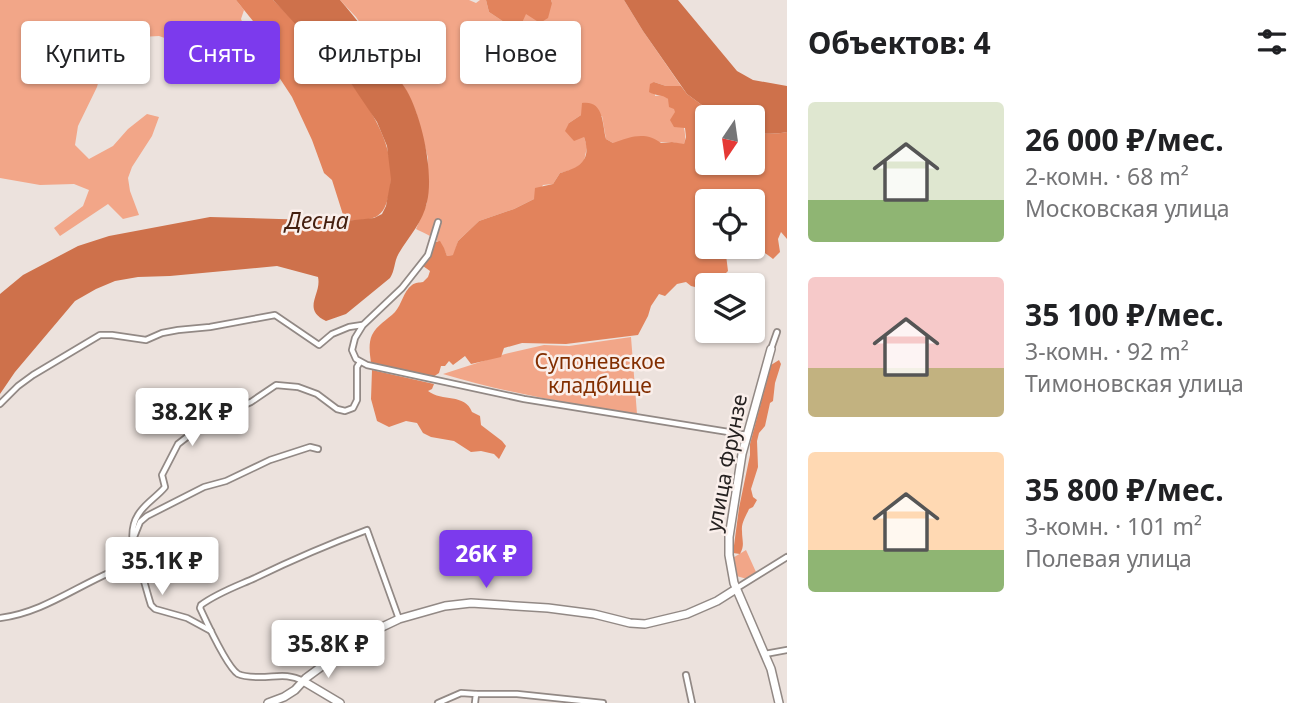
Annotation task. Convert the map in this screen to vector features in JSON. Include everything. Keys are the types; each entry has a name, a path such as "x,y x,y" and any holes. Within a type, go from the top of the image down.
{"street":[{"path":"438,222 428,255 401,288 363,325 355,338 353,355 360,362 524,399 747,435"},
{"path":"0,404 33,375 100,335 146,340 162,333 275,315 319,345 332,334 363,325"},
{"path":"771,348 777,332"},
{"name":"улица Фрунзе","path":"771,348 742,454 729,537 731,569 736,589 765,653 779,703"},
{"path":"211,631 187,618 155,609 138,566 132,526 145,505 160,493 164,486 162,475 178,444 196,430 251,402 276,385 298,387 317,394 337,409 345,411 353,408 357,400 356,372 360,362"},
{"path":"133,541 140,522 147,516 204,487 226,481 270,460 310,447 318,449"},
{"path":"340,703 290,676 258,677 240,675 233,670 200,608 203,603 332,543 367,530 400,620"},
{"path":"268,703 295,690 363,636 400,620 445,606 471,603 572,610 645,624 687,614 717,601 787,557"},
{"path":"0,618 14,617 38,609 114,571 138,566"},
{"path":"765,653 787,650"},
{"path":"686,674 692,703"},
{"path":"438,703 461,693 476,698 517,694 603,703"}],"green space":[{"path":"0,0 236,0 244,10 242,21 164,21 164,38 150,36 150,21 21,21 21,84 98,84 78,126 75,145 89,159 113,146 147,114 159,117 152,136 128,178 139,215 123,219 108,204 60,236 54,228 83,206 89,190 74,184 40,185 0,178"},
{"path":"340,0 469,0 476,3 486,0 489,12 502,21 460,21 460,84 581,84 581,21 507,21 552,3 551,0 624,0 681,86 666,86 654,82 655,96 664,95 681,120 685,132 684,145 672,142 613,143 606,139 602,116 581,115 569,123 584,137 587,147 584,161 575,169 560,173 553,184 543,185 534,199 479,221 458,241 454,255 447,256 439,242 416,229 427,203 428,158 416,112 402,84 446,84 446,21 359,21"},
{"name":"Супоневское кладбище","path":"631,337 637,414 515,392 443,374 505,354 544,345 569,346"},
{"path":"746,550 756,572 747,579 733,575 731,559"}],"shaded area":[{"path":"236,0 273,0 294,22 294,84 351,84 370,110 383,136 390,162 388,200 385,208 376,217 345,221 332,180 324,173 292,97 280,79 280,21 253,21"},
{"path":"486,0 551,0 552,3 548,18 543,21 537,21 526,14 523,21 502,21 489,12"},
{"path":"654,82 666,86 681,86 702,105 695,105 695,175 765,175 765,133 787,132 787,239 781,232 778,239 780,252 773,259 765,253 765,189 695,189 695,259 726,259 728,271 695,273 695,287 686,282 677,284 665,296 659,294 638,335 566,344 522,343 504,348 501,357 471,364 465,356 453,365 449,361 445,366 441,366 439,373 433,377 371,363 372,335 379,325 395,312 409,288 428,277 430,271 423,266 435,242 440,241 447,256 453,255 458,241 479,221 534,199 535,188 553,184 560,173 582,162 586,152 584,137 574,141 565,131 569,123 581,115 582,103 589,103 598,109 606,139 613,143 643,136 661,143 684,144 685,128 674,127 670,120 674,109 669,107 668,99 649,92 650,84"},
{"path":"779,360 781,364 773,401 757,441 758,467 751,489 757,500 743,522 742,551 740,554 733,553 750,444 771,365"},
{"path":"372,370 434,384 428,391 464,402 472,412 480,416 481,425 506,446 499,459 494,454 471,452 454,441 431,437 423,433 417,423 406,421 389,427 377,421 371,399"}],"water":[{"path":"273,0 340,0 357,21 294,21"},
{"path":"624,0 678,0 737,71 753,80 787,86 787,132 765,133 765,105 702,105 687,94"},
{"name":"Десна","path":"403,84 412,102 425,145 429,176 427,202 415,229 397,256 390,278 346,314 326,321 315,311 314,306 318,277 277,266 115,281 75,301 15,372 0,394 0,294 23,275 78,246 109,236 210,217 345,221 374,218 382,214 391,179 387,146 377,122 352,85"}]}
